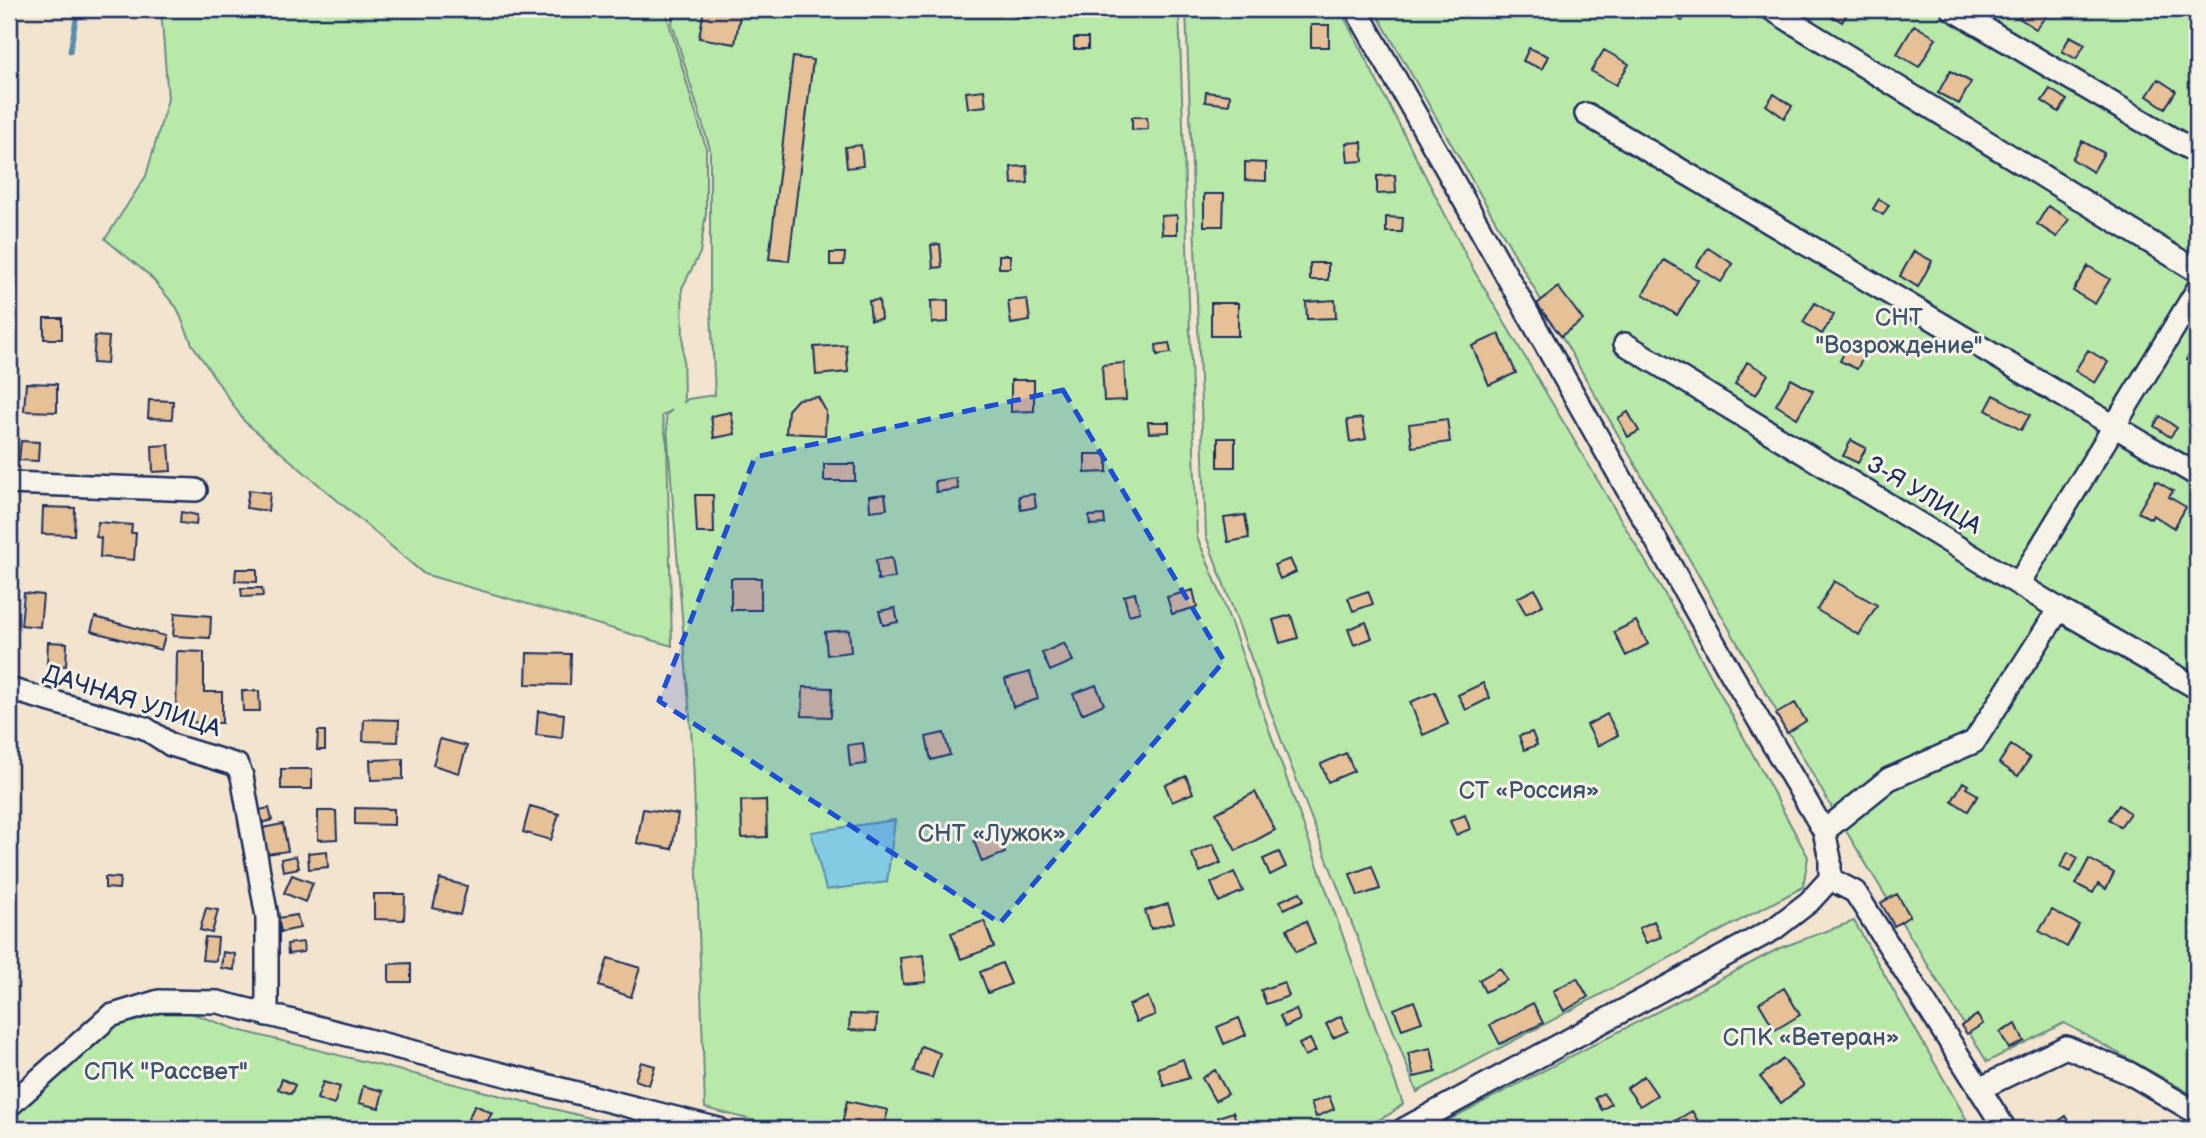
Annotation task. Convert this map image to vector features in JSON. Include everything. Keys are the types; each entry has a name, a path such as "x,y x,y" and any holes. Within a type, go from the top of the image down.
{"street":[{"path":"1356,9 1731,673 1824,831 1830,859 1830,879 1809,902 1773,929 1404,1129"},
{"path":"1771,9 2197,271"},
{"path":"1952,9 2197,153"},
{"path":"1586,114 2197,475"},
{"path":"2019,583 2197,290"},
{"name":"3-Я УЛИЦА","path":"1625,344 2059,609 2197,688"},
{"path":"9,483 196,490"},
{"path":"1824,831 1889,779 1974,742 2059,609"},
{"name":"ДАЧНАЯ УЛИЦА","path":"9,689 145,728 171,744 237,765 242,776 267,917 267,1015"},
{"path":"1830,879 1855,892 2004,1129"},
{"path":"9,1106 110,1016 159,1001 218,1002 719,1129"},
{"path":"1979,1088 2066,1047 2129,1073 2197,1113"}],"highlighted area":[{"path":"1063,390 1224,661 1000,923 659,701 755,457"}],"green space":[{"name":"СНТ «Лужок»","path":"161,9 665,9 706,148 706,213 700,253 682,288 684,402 715,395 710,290 710,149 672,23 674,9 1179,9 1197,537 1218,587 1403,1104 1362,1129 787,1129 705,1108 693,755 666,415 672,410 662,416 667,443 672,646 424,574 244,421 192,344 177,308 149,275 105,239 146,176 168,99"},
{"name":"СТ «Россия»","path":"1186,9 1340,9 1473,269 1686,630 1808,857 1803,887 1417,1092 1288,758 1206,536"},
{"name":"СНТ \"Возрождение\"","path":"1374,9 1936,9 2197,161 2197,1097 2064,1023 1987,1062 1832,808"},
{"path":"1959,9 2197,9 2197,147"},
{"name":"СПК «Ветеран»","path":"1854,921 1972,1129 1431,1129 1780,948"},
{"name":"СПК \"Рассвет\"","path":"183,1010 238,1030 634,1129 9,1129 9,1118 126,1017"}],"water":[{"path":"895,820 887,882 826,890 811,832"}],"building":[{"path":"704,9 741,9 735,44 699,38"},
{"path":"1016,9 1038,9 1038,18 1016,17"},
{"path":"1673,9 1691,9 1682,21 1670,13"},
{"path":"1822,9 1850,9 1842,22"},
{"path":"2026,9 2044,9 2049,12 2036,29 2019,18"},
{"path":"1311,25 1329,25 1329,47 1311,47"},
{"path":"1914,25 1936,38 1919,67 1897,54"},
{"path":"2070,36 2085,44 2076,59 2062,51"},
{"path":"1074,38 1088,38 1088,49 1074,49"},
{"path":"1529,48 1548,56 1542,69 1523,61"},
{"path":"1604,50 1629,64 1616,85 1591,71"},
{"path":"793,57 813,60 789,261 769,259"},
{"path":"1950,71 1971,82 1959,104 1938,93"},
{"path":"2158,79 2176,91 2165,108 2147,96"},
{"path":"2050,89 2067,100 2059,112 2042,101"},
{"path":"984,90 986,106 968,108 966,92"},
{"path":"1206,92 1230,95 1229,105 1205,102"},
{"path":"1774,94 1792,106 1784,118 1766,105"},
{"path":"1132,117 1147,117 1148,129 1132,130"},
{"path":"2082,141 2104,153 2093,172 2072,159"},
{"path":"1362,142 1363,161 1348,162 1346,143"},
{"path":"861,145 863,166 847,168 845,147"},
{"path":"1245,162 1266,163 1266,181 1245,180"},
{"path":"1027,166 1028,183 1012,184 1011,167"},
{"path":"1395,175 1396,193 1377,194 1377,176"},
{"path":"1204,194 1224,194 1223,226 1204,226"},
{"path":"1879,199 1889,205 1883,215 1873,209"},
{"path":"2048,206 2069,219 2057,237 2037,224"},
{"path":"1177,215 1177,234 1162,234 1161,216"},
{"path":"1386,217 1403,218 1402,232 1386,232"},
{"path":"940,244 942,267 933,268 931,245"},
{"path":"1708,248 1733,264 1721,282 1696,266"},
{"path":"1914,251 1932,261 1918,287 1900,276"},
{"path":"830,253 845,253 844,265 830,265"},
{"path":"999,255 1010,255 1010,268 999,268"},
{"path":"1664,260 1698,280 1677,315 1643,294"},
{"path":"1310,263 1328,263 1328,280 1310,280"},
{"path":"2088,266 2110,279 2095,304 2073,291"},
{"path":"1558,287 1583,320 1561,336 1537,304"},
{"path":"1027,299 1030,321 1011,324 1008,301"},
{"path":"879,300 881,319 871,320 869,301"},
{"path":"948,300 948,322 932,323 931,301"},
{"path":"1335,300 1336,318 1307,319 1306,302"},
{"path":"1211,303 1238,303 1238,336 1211,336"},
{"path":"1815,303 1834,315 1822,334 1803,322"},
{"path":"44,318 62,318 62,339 44,339"},
{"path":"1499,334 1516,373 1489,385 1472,346"},
{"path":"95,336 109,337 107,364 93,363"},
{"path":"1169,343 1171,353 1157,355 1156,345"},
{"path":"846,345 848,372 816,375 814,347"},
{"path":"1847,347 1864,356 1857,369 1840,361"},
{"path":"2193,348 2197,350 2197,367 2186,360"},
{"path":"2088,350 2108,362 2095,383 2075,371"},
{"path":"1747,362 1768,374 1756,395 1735,384"},
{"path":"1124,363 1126,400 1104,401 1102,365"},
{"path":"1791,379 1813,391 1797,418 1776,405"},
{"path":"1011,380 1034,380 1034,411 1011,412"},
{"path":"26,383 57,384 57,412 24,411"},
{"path":"1994,395 2030,415 2021,430 1986,410"},
{"path":"818,397 826,411 825,435 786,433 788,410 798,399"},
{"path":"149,400 173,401 172,419 148,418"},
{"path":"731,412 735,434 714,438 711,416"},
{"path":"1628,412 1639,431 1628,437 1618,418"},
{"path":"2160,416 2177,428 2170,437 2154,426"},
{"path":"1362,418 1366,439 1350,442 1347,420"},
{"path":"1447,419 1450,442 1412,447 1409,424"},
{"path":"1148,422 1169,422 1169,432 1149,433"},
{"path":"1218,438 1235,438 1235,467 1218,467"},
{"path":"1851,440 1866,448 1858,463 1843,456"},
{"path":"21,441 39,442 38,461 19,460"},
{"path":"169,445 171,471 153,472 152,446"},
{"path":"1085,454 1107,454 1107,472 1085,473"},
{"path":"824,464 855,464 855,481 824,481"},
{"path":"956,478 958,489 936,492 935,481"},
{"path":"2156,481 2173,491 2169,497 2186,507 2174,528 2153,515 2151,519 2138,512"},
{"path":"249,490 270,493 268,511 246,508"},
{"path":"885,494 887,509 870,511 869,496"},
{"path":"1034,494 1036,507 1021,510 1019,496"},
{"path":"695,495 713,495 714,533 697,533"},
{"path":"43,507 75,508 74,535 42,534"},
{"path":"181,512 197,515 196,525 180,523"},
{"path":"1104,515 1105,524 1090,525 1089,516"},
{"path":"1245,515 1249,538 1228,542 1224,518"},
{"path":"98,522 132,525 131,533 136,533 134,560 100,557 101,538 96,537"},
{"path":"892,558 895,578 878,580 876,560"},
{"path":"1290,559 1296,572 1280,579 1274,565"},
{"path":"236,569 257,569 257,582 235,581"},
{"path":"731,578 761,578 761,610 731,610"},
{"path":"1834,581 1877,605 1859,635 1817,610"},
{"path":"241,588 262,588 263,596 242,597"},
{"path":"1535,589 1543,605 1526,614 1517,598"},
{"path":"1193,590 1197,607 1172,614 1167,597"},
{"path":"1368,591 1373,604 1353,611 1348,598"},
{"path":"24,593 43,595 40,627 21,625"},
{"path":"1135,593 1140,612 1129,615 1124,596"},
{"path":"895,608 898,622 883,625 879,611"},
{"path":"175,613 211,616 210,638 173,636"},
{"path":"1291,615 1298,638 1280,643 1273,620"},
{"path":"95,617 165,636 161,650 91,631"},
{"path":"1636,621 1648,644 1626,656 1614,632"},
{"path":"1366,622 1372,638 1354,645 1348,629"},
{"path":"849,630 851,652 827,655 825,632"},
{"path":"48,642 67,643 66,666 47,664"},
{"path":"1064,643 1073,661 1050,671 1042,653"},
{"path":"177,651 204,652 204,692 222,692 222,723 176,722"},
{"path":"527,653 571,654 570,685 526,684"},
{"path":"1030,672 1038,699 1013,707 1005,679"},
{"path":"1483,683 1490,698 1466,710 1458,695"},
{"path":"1096,685 1104,704 1082,714 1073,694"},
{"path":"803,687 832,688 831,717 802,716"},
{"path":"242,691 259,691 260,711 243,711"},
{"path":"1435,692 1448,724 1423,735 1410,702"},
{"path":"1795,703 1806,721 1787,733 1776,714"},
{"path":"538,711 564,714 562,738 536,735"},
{"path":"1607,714 1618,735 1598,746 1587,725"},
{"path":"364,719 399,720 398,742 363,741"},
{"path":"318,731 325,731 325,750 317,750"},
{"path":"1532,732 1537,745 1524,750 1519,736"},
{"path":"944,733 950,755 931,760 926,737"},
{"path":"440,739 467,746 459,773 433,765"},
{"path":"863,743 866,764 850,766 848,745"},
{"path":"2011,745 2030,758 2018,776 1999,763"},
{"path":"1346,753 1354,771 1328,782 1321,764"},
{"path":"403,759 403,779 371,780 370,760"},
{"path":"281,769 312,769 312,789 281,789"},
{"path":"1186,776 1193,793 1172,802 1165,785"},
{"path":"1963,782 1968,785 1966,788 1978,795 1968,811 1952,801"},
{"path":"1255,792 1275,830 1236,851 1216,813"},
{"path":"766,800 767,837 742,838 741,801"},
{"path":"2119,805 2130,813 2120,827 2109,819"},
{"path":"530,806 559,814 551,840 523,832"},
{"path":"269,808 272,820 258,824 255,811"},
{"path":"355,808 394,809 394,825 355,824"},
{"path":"643,809 678,814 672,849 637,843"},
{"path":"318,811 336,811 337,839 318,840"},
{"path":"1465,815 1470,829 1456,835 1450,821"},
{"path":"283,824 288,851 267,854 262,828"},
{"path":"997,832 1005,853 982,862 974,841"},
{"path":"1213,844 1221,863 1200,872 1191,853"},
{"path":"327,851 328,867 309,869 308,853"},
{"path":"1279,852 1286,867 1270,875 1263,859"},
{"path":"2068,852 2078,858 2070,872 2060,867"},
{"path":"296,856 299,868 283,871 281,859"},
{"path":"2089,859 2114,873 2106,889 2098,884 2093,893 2076,884"},
{"path":"1372,866 1380,889 1358,896 1350,874"},
{"path":"1234,872 1243,891 1219,902 1211,883"},
{"path":"292,875 313,883 305,902 284,893"},
{"path":"105,877 120,878 119,889 105,888"},
{"path":"440,879 467,886 460,915 433,908"},
{"path":"1300,892 1304,900 1284,909 1280,901"},
{"path":"374,894 405,894 404,920 374,919"},
{"path":"1897,894 1910,916 1894,926 1881,903"},
{"path":"1168,904 1174,922 1151,929 1145,911"},
{"path":"206,908 218,910 212,933 200,930"},
{"path":"2052,910 2079,925 2067,947 2039,931"},
{"path":"297,915 300,928 281,932 278,918"},
{"path":"984,921 994,947 961,959 951,933"},
{"path":"1306,921 1315,944 1296,952 1287,929"},
{"path":"1654,921 1661,937 1646,943 1639,928"},
{"path":"205,937 218,938 216,961 202,960"},
{"path":"303,942 304,952 288,954 287,944"},
{"path":"223,952 235,954 234,970 221,968"},
{"path":"923,955 926,982 903,984 900,958"},
{"path":"608,958 640,968 631,997 599,986"},
{"path":"411,963 411,982 389,982 389,964"},
{"path":"1002,963 1011,984 988,993 980,972"},
{"path":"1500,968 1507,980 1485,992 1479,980"},
{"path":"1577,978 1588,997 1564,1011 1553,991"},
{"path":"1284,982 1289,996 1266,1004 1261,990"},
{"path":"1784,988 1800,1015 1775,1030 1759,1003"},
{"path":"1148,997 1155,1015 1136,1022 1129,1005"},
{"path":"1414,1001 1422,1022 1402,1029 1394,1009"},
{"path":"1533,1003 1543,1023 1500,1044 1490,1025"},
{"path":"1296,1009 1300,1020 1285,1027 1280,1016"},
{"path":"850,1014 877,1015 876,1031 849,1030"},
{"path":"1977,1015 1983,1024 1967,1034 1961,1026"},
{"path":"1341,1016 1348,1031 1333,1038 1326,1024"},
{"path":"1239,1018 1246,1035 1224,1044 1217,1027"},
{"path":"2016,1024 2024,1041 2009,1049 2000,1032"},
{"path":"1310,1039 1316,1051 1305,1056 1299,1044"},
{"path":"921,1046 940,1053 932,1078 913,1072"},
{"path":"1431,1048 1436,1072 1414,1077 1408,1053"},
{"path":"1183,1059 1189,1078 1164,1086 1158,1068"},
{"path":"1783,1059 1804,1085 1781,1103 1760,1077"},
{"path":"641,1062 655,1066 649,1085 635,1080"},
{"path":"1215,1070 1228,1094 1215,1101 1202,1078"},
{"path":"1644,1076 1657,1095 1640,1106 1627,1088"},
{"path":"282,1079 295,1085 291,1094 278,1089"},
{"path":"323,1082 340,1087 334,1105 317,1099"},
{"path":"363,1086 383,1091 379,1108 359,1103"},
{"path":"1603,1093 1611,1104 1602,1110 1595,1098"},
{"path":"1329,1096 1334,1109 1316,1117 1311,1103"},
{"path":"847,1101 888,1110 883,1129 842,1124"},
{"path":"475,1105 492,1113 484,1127 468,1119"},
{"path":"1692,1111 1703,1129 1671,1129 1668,1125"},
{"path":"1233,1112 1238,1125 1223,1129 1218,1117"},
{"path":"2066,1116 2075,1129 2047,1129"}],"waterway":[{"path":"70,51 78,9"}]}
